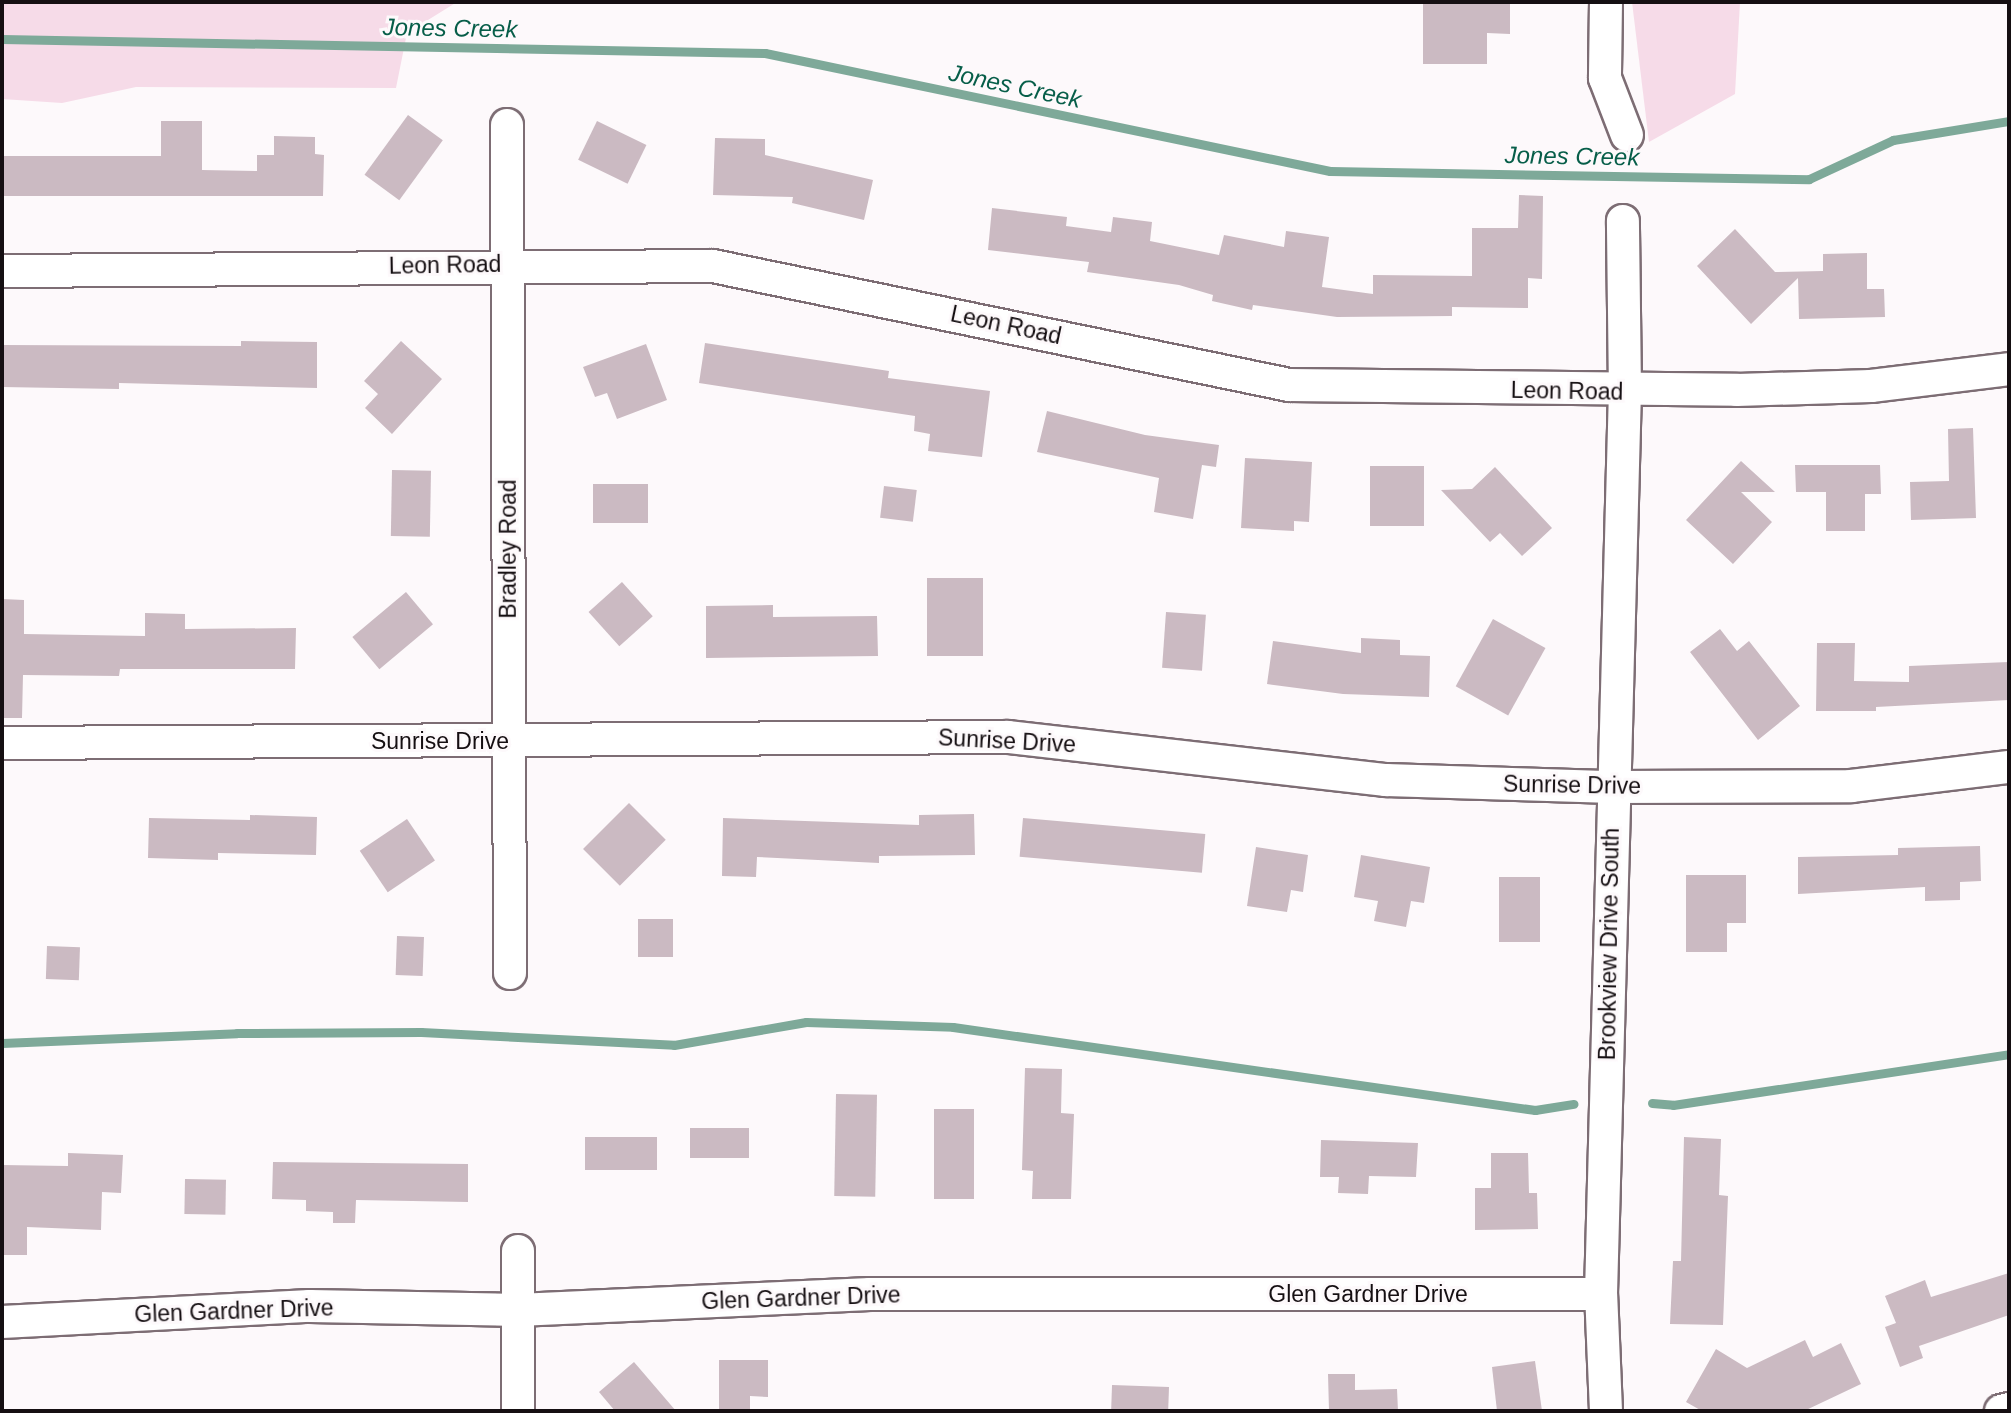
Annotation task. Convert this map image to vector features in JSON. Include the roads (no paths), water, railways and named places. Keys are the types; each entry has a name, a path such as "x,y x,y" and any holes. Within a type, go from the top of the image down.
{"street":[{"path":"1606,2 1605,78 1627,135"},
{"name":"Bradley Road","path":"507,125 510,973"},
{"name":"Brookview Drive South","path":"1606,1411 1601,1294 1625,392 1623,220"},
{"name":"Leon Road","path":"2,271 506,265 713,266 1289,386 1625,392 1871,386 2009,369"},
{"name":"Sunrise Drive","path":"2,743 1008,737 1386,779 1613,787 1851,786 2009,767"},
{"path":"517,1251 517,1411"},
{"name":"Glen Gardner Drive","path":"2,1322 310,1306 518,1310 870,1294 1601,1294"},
{"path":"2001,1411 2009,1409"}],"waterway":[{"name":"Jones Creek","path":"2,39 765,53 1330,171 1809,179 1893,140 2009,121"},
{"path":"2,1043 237,1033 421,1032 674,1045 806,1022 953,1027 1535,1110 1574,1104"},
{"path":"1652,1103 1673,1105 2009,1054"}]}
